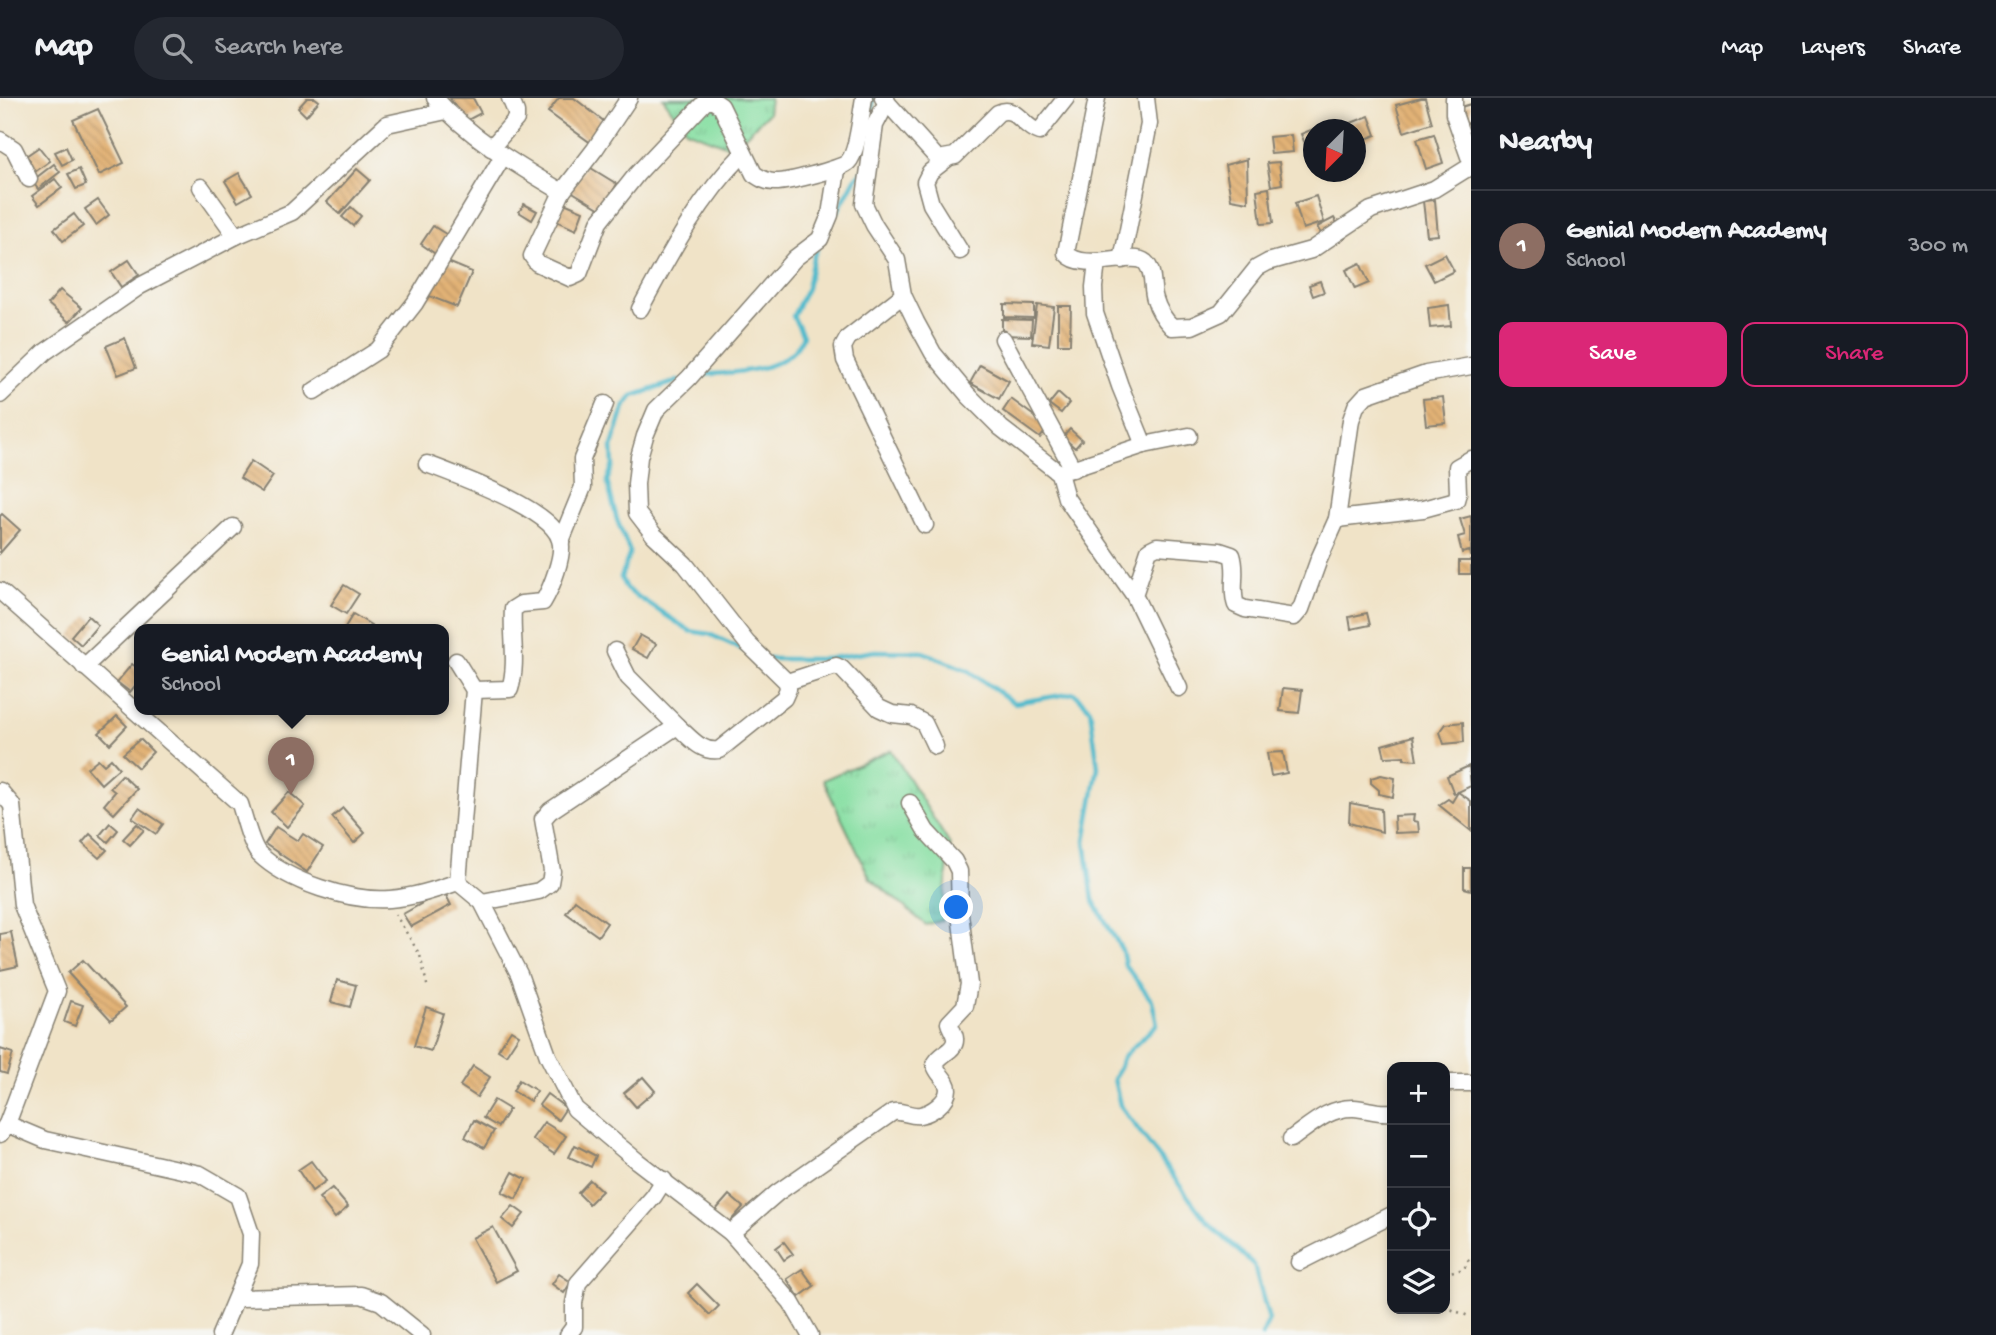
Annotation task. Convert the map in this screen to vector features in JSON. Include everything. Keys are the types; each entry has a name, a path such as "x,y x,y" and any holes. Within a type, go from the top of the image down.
{"street":[{"path":"435,98 446,111 497,152 562,192"},
{"path":"314,391 378,349 415,303 516,119 516,111 510,98"},
{"path":"629,98 562,192 532,256 537,263 570,278 579,274 600,222 637,174 705,102 712,100 721,106 754,174 774,183 837,170 848,162 853,153 864,98"},
{"path":"1066,98 1039,132 1031,130 1012,111 1005,110 998,113 955,156 938,159 885,99 875,125 864,204 897,260 903,295 933,353 968,395 1001,428 1066,471"},
{"path":"1097,98 1066,248 1068,256 1097,262 1137,258 1146,263 1151,271 1154,298 1162,316 1172,327 1192,326 1221,313 1257,268 1268,262 1311,250 1371,210 1434,189 1471,164 1454,114 1454,98"},
{"path":"1122,260 1149,124 1146,98"},
{"path":"0,395 45,352 140,286 236,236 292,212 387,124 446,111"},
{"path":"0,140 14,149 29,179"},
{"path":"640,309 670,251 727,170 743,154"},
{"path":"948,158 930,172 925,182 931,204 960,251"},
{"path":"615,651 628,677 677,726 710,752 719,750 784,698 788,689 787,682 747,643 685,564 654,535 637,513 636,484 639,457 656,410 694,372 795,258 820,239 830,215 837,170"},
{"path":"201,187 236,236"},
{"path":"1097,262 1095,313 1144,445"},
{"path":"903,295 848,338 843,347 845,360 925,525"},
{"path":"1003,339 1066,471 1066,498 1134,595 1179,688"},
{"path":"1134,595 1149,550 1157,546 1220,551 1232,555 1236,566 1232,595 1236,605 1294,617 1301,609 1337,519 1351,420 1356,406 1366,395 1426,374 1471,366"},
{"path":"474,690 510,689 513,609 520,604 543,602 559,561 561,541 583,487 582,459 605,404"},
{"path":"1066,471 1144,445 1189,436"},
{"path":"1337,519 1423,509 1457,500 1457,467 1471,459"},
{"path":"427,464 501,493 553,526 561,541"},
{"path":"83,667 233,527"},
{"path":"0,591 134,712"},
{"path":"456,661 474,690 458,882"},
{"path":"787,682 836,666 879,708 924,723 935,746"},
{"path":"138,715 240,804 257,853 291,876 339,894 387,899 425,894 458,882"},
{"path":"482,902 538,891 550,883 552,871 543,819 550,811 677,726"},
{"path":"0,790 12,805 22,905 57,991 3,1129 200,1174 238,1196 251,1234 250,1264 220,1335"},
{"path":"731,1233 777,1193 893,1112 900,1110 920,1115 936,1108 948,1093 948,1087 934,1065 955,1042 956,1037 949,1023 965,1006 969,984 960,914 961,883 954,861 926,831 910,803"},
{"path":"458,882 482,902 519,974 548,1056 575,1109 637,1161 731,1233 791,1302 810,1335"},
{"path":"1450,1083 1471,1083"},
{"path":"1291,1139 1334,1109 1358,1108 1378,1114 1387,1113"},
{"path":"576,1332 574,1303 579,1283 664,1181"},
{"path":"1299,1262 1387,1218"},
{"path":"240,1298 361,1295 381,1302 422,1335"}],"path":[{"path":"387,899 420,955 428,989"},
{"path":"1450,1272 1464,1269 1471,1255"},
{"path":"1450,1309 1471,1317"}],"green space":[{"path":"663,98 770,98 768,113 733,148 686,130"},
{"path":"891,750 950,845 942,920 926,925 870,878 823,780"}],"building":[{"path":"307,98 319,101 306,116 298,108"},
{"path":"450,98 473,98 481,113 464,122"},
{"path":"559,98 574,98 610,126 595,146 548,112"},
{"path":"1425,98 1432,123 1404,132 1396,105"},
{"path":"1471,104 1471,122 1466,124 1461,107"},
{"path":"98,109 124,163 99,175 73,120"},
{"path":"1369,116 1376,135 1366,139 1366,119 1361,119"},
{"path":"1434,134 1443,163 1426,169 1417,139"},
{"path":"1291,135 1293,152 1271,154 1269,137"},
{"path":"39,147 50,161 32,174 24,164 30,160 26,156"},
{"path":"66,147 72,160 62,165 55,152"},
{"path":"1247,159 1248,202 1231,199 1225,165"},
{"path":"1279,162 1282,184 1271,186 1267,163"},
{"path":"54,164 60,172 38,189 32,181"},
{"path":"586,165 617,184 602,210 571,191"},
{"path":"79,169 86,185 76,189 68,174"},
{"path":"357,169 370,180 340,214 327,202"},
{"path":"239,173 252,194 238,202 225,181"},
{"path":"55,179 62,188 39,205 32,196"},
{"path":"1269,188 1273,223 1261,224 1257,190"},
{"path":"1316,196 1324,222 1303,229 1295,203"},
{"path":"98,200 109,215 96,225 85,209"},
{"path":"1435,200 1438,235 1427,236 1423,201"},
{"path":"564,203 583,211 576,230 556,221"},
{"path":"524,204 537,211 532,220 519,212"},
{"path":"351,207 361,216 353,226 342,217"},
{"path":"74,214 83,226 63,241 54,229"},
{"path":"1334,218 1341,230 1325,240 1317,227"},
{"path":"433,226 449,236 437,255 421,244"},
{"path":"1445,254 1454,271 1434,281 1425,264"},
{"path":"129,260 139,275 121,287 111,272"},
{"path":"443,260 472,272 457,307 429,296"},
{"path":"1360,263 1369,283 1355,289 1346,270"},
{"path":"1320,281 1324,292 1313,296 1309,285"},
{"path":"60,290 82,308 69,322 48,304"},
{"path":"1004,304 1034,305 1034,318 1004,317"},
{"path":"1037,305 1054,307 1049,345 1032,343"},
{"path":"1449,305 1451,326 1430,328 1428,308"},
{"path":"1058,306 1071,306 1070,344 1058,344"},
{"path":"1002,319 1032,320 1031,336 1002,335"},
{"path":"125,338 136,368 118,375 106,346"},
{"path":"980,365 1009,381 999,399 970,383"},
{"path":"1058,393 1069,403 1061,413 1049,404"},
{"path":"1443,397 1446,423 1426,425 1423,399"},
{"path":"1011,399 1049,427 1040,438 1003,411"},
{"path":"1070,429 1082,440 1075,448 1063,437"},
{"path":"251,461 273,476 262,492 240,478"},
{"path":"2,514 20,530 0,553 0,516"},
{"path":"1471,516 1470,556 1469,551 1462,553 1458,537 1465,535 1460,519"},
{"path":"1459,561 1471,561 1471,574 1459,574"},
{"path":"344,585 359,594 346,614 331,605"},
{"path":"1367,613 1370,625 1351,629 1349,617"},
{"path":"353,614 369,624 347,624"},
{"path":"88,616 98,625 81,645 71,636"},
{"path":"640,635 656,644 648,658 632,649"},
{"path":"132,664 134,665 134,687 130,692 117,682"},
{"path":"1283,688 1302,690 1299,713 1280,711"},
{"path":"117,716 127,726 110,744 99,733"},
{"path":"1463,722 1464,742 1444,744 1440,732 1446,724"},
{"path":"1413,736 1417,760 1404,759 1404,756 1385,757 1382,745"},
{"path":"140,739 153,752 138,768 123,754"},
{"path":"1283,752 1287,773 1271,776 1267,753"},
{"path":"98,759 104,765 111,759 119,768 101,784 87,768"},
{"path":"1469,766 1471,786 1454,794 1447,776"},
{"path":"122,775 137,789 114,814 104,805 115,792 110,788"},
{"path":"1381,775 1395,778 1393,797 1379,794 1379,790 1371,783 1371,778"},
{"path":"289,792 305,806 287,827 271,812"},
{"path":"1458,792 1471,801 1471,831 1439,805 1448,799 1452,802"},
{"path":"1350,803 1381,809 1382,832 1349,823"},
{"path":"139,808 163,824 156,834 132,818"},
{"path":"343,808 365,833 354,843 332,817"},
{"path":"1414,815 1413,821 1418,822 1419,832 1395,833 1394,816"},
{"path":"110,823 118,830 108,842 100,835"},
{"path":"137,824 144,830 130,845 123,839"},
{"path":"276,827 298,841 303,834 323,847 307,872 265,844"},
{"path":"90,834 107,850 99,858 82,843"},
{"path":"1464,868 1471,868 1471,890 1464,888"},
{"path":"444,891 451,905 411,927 403,914"},
{"path":"575,900 607,923 598,936 566,913"},
{"path":"11,932 18,966 0,970 0,934"},
{"path":"83,960 126,1007 111,1020 68,973"},
{"path":"337,980 356,985 350,1007 331,1002"},
{"path":"71,1001 83,1005 75,1026 64,1022"},
{"path":"426,1007 443,1013 431,1051 414,1046"},
{"path":"511,1030 519,1035 506,1055 498,1050"},
{"path":"0,1049 13,1053 7,1074 0,1072"},
{"path":"473,1066 490,1077 477,1097 460,1086"},
{"path":"643,1077 655,1091 636,1107 624,1093"},
{"path":"519,1080 537,1091 530,1101 513,1091"},
{"path":"547,1094 566,1108 558,1120 539,1105"},
{"path":"494,1100 509,1109 498,1127 483,1118"},
{"path":"474,1120 494,1131 484,1148 465,1137"},
{"path":"544,1122 566,1136 554,1154 532,1139"},
{"path":"575,1145 596,1156 591,1167 569,1157"},
{"path":"311,1161 326,1181 312,1191 298,1170"},
{"path":"513,1172 526,1179 516,1199 502,1192"},
{"path":"590,1180 602,1191 589,1204 578,1193"},
{"path":"332,1188 348,1207 335,1218 319,1198"},
{"path":"729,1195 743,1207 729,1223 715,1211"},
{"path":"513,1206 524,1214 513,1228 502,1219"},
{"path":"493,1227 517,1271 496,1282 472,1238"},
{"path":"784,1242 793,1254 784,1260 776,1248"},
{"path":"802,1269 814,1286 799,1297 787,1279"},
{"path":"559,1274 571,1282 564,1293 552,1284"},
{"path":"697,1284 719,1306 710,1315 688,1293"}],"waterway":[{"path":"872,118 873,98"},
{"path":"838,211 862,171"},
{"path":"699,375 758,369 786,358 796,348 803,336 793,316 807,288 817,249"},
{"path":"678,381 633,396 625,406 612,446 613,465 607,481 617,520 630,552 621,578 626,589 690,631 709,634 744,650"},
{"path":"769,659 825,659 875,651 923,652 969,671 1014,703 1074,693 1090,709 1098,767 1085,841 1093,900 1122,950 1125,965 1152,1001 1157,1024 1124,1056 1114,1079 1120,1105 1207,1222 1254,1265 1269,1320 1262,1335"}],"place":[{"name":"Genial Modern Academy","path":"291,795"}]}
